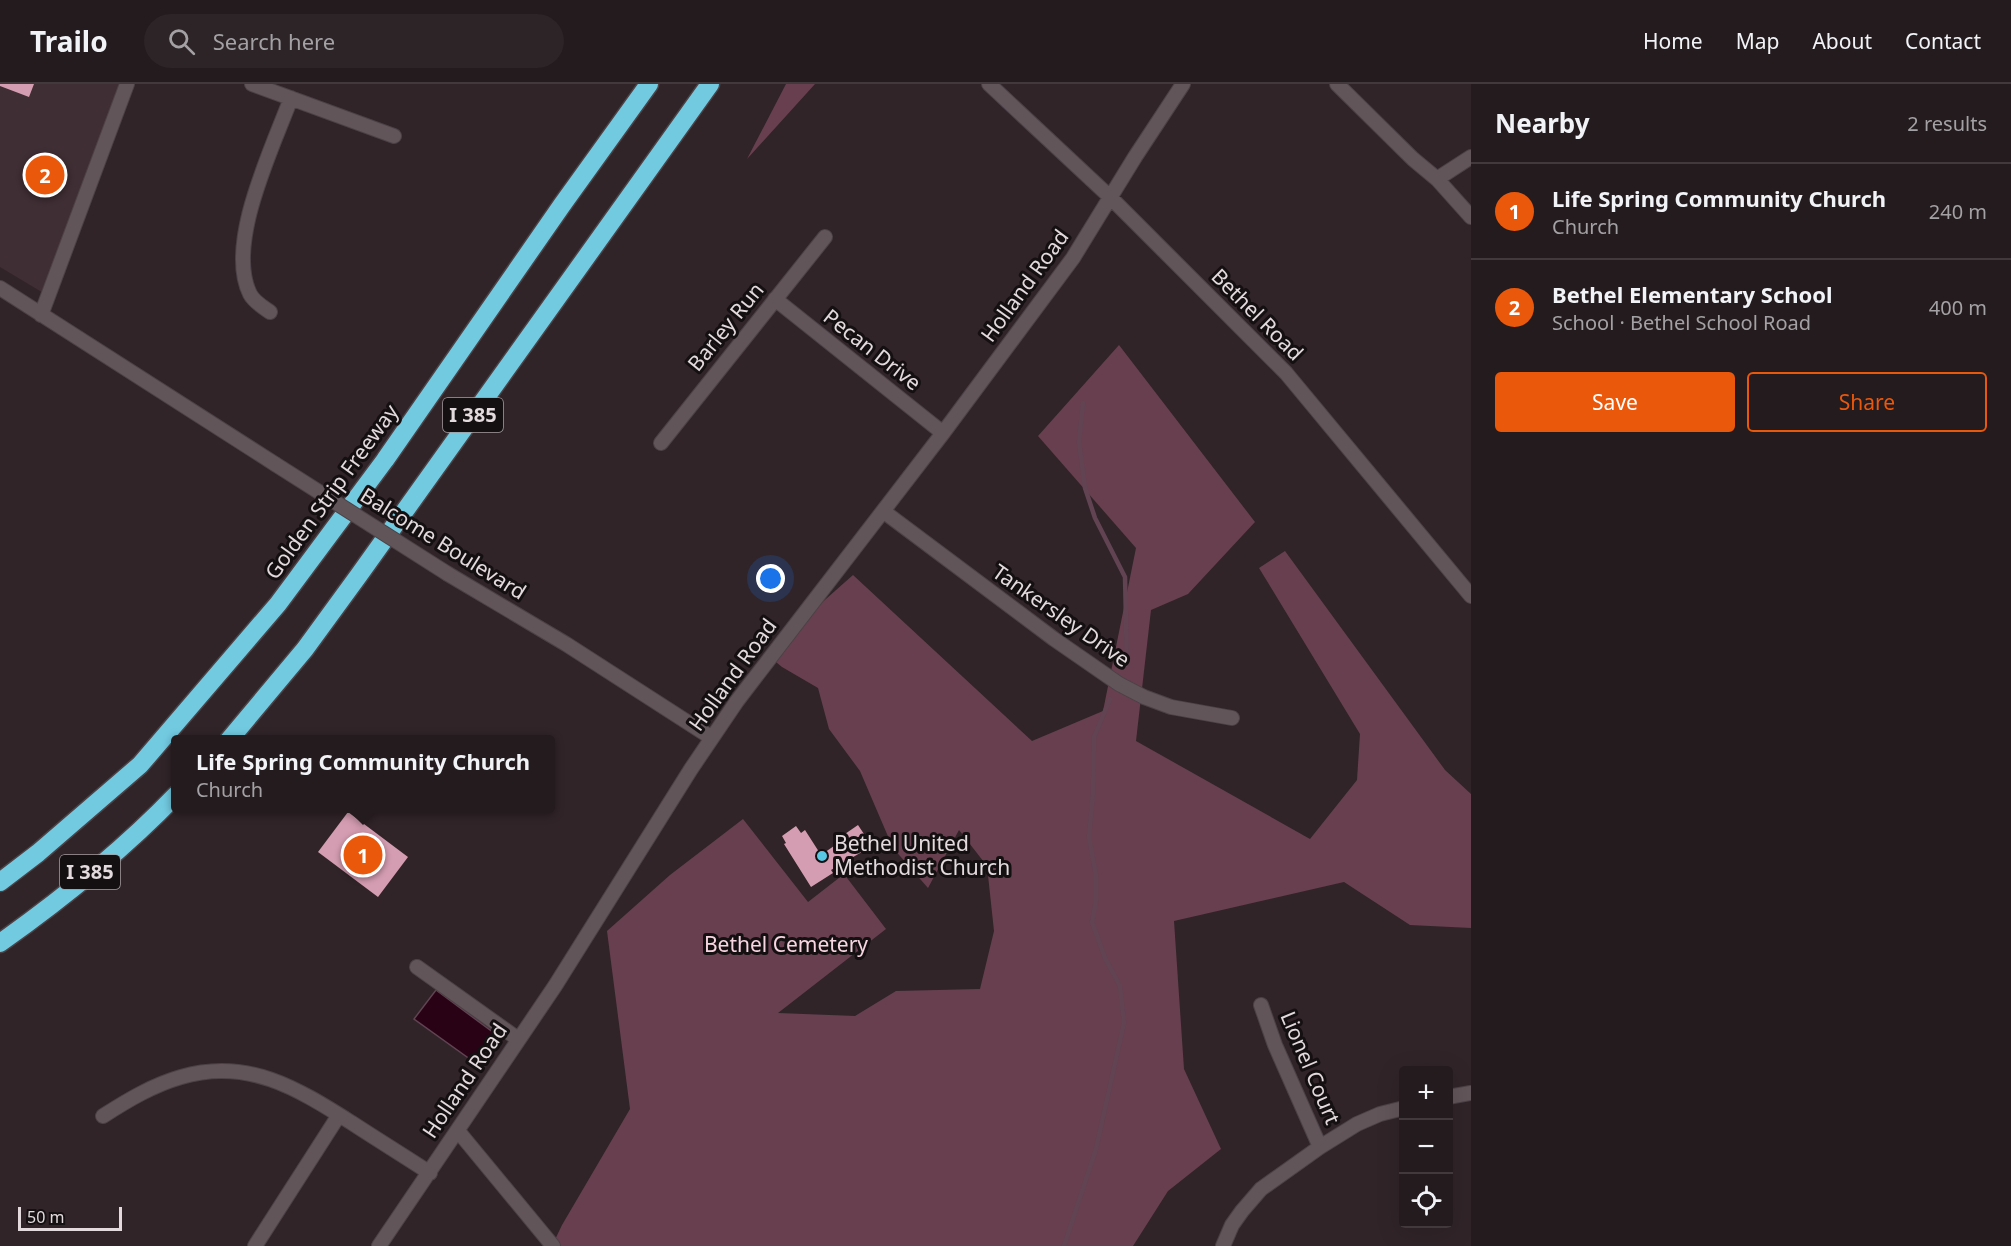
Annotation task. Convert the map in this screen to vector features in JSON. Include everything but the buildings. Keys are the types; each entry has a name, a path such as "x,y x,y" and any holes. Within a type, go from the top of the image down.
{"highway":[{"name":"Golden Strip Freeway","path":"0,882 140,765 278,604 385,460 649,84"},
{"name":"I 385","path":"233,735 305,649 353,584 710,84"},
{"name":"I 385","path":"0,943 103,862 171,800"}],"street":[{"path":"41,315 128,84"},
{"path":"252,84 394,136"},
{"name":"Bethel Road","path":"989,84 1110,197 1286,373 1471,596"},
{"name":"Holland Road","path":"379,1246 555,986 712,738 771,655 943,433 1073,258 1183,84"},
{"path":"1337,84 1413,159 1437,179 1471,217"},
{"path":"270,312 254,301 249,293 245,276 244,238 254,198 291,98"},
{"path":"1437,179 1471,157"},
{"name":"Barley Run","path":"661,443 825,237"},
{"name":"Balcome Boulevard","path":"0,288 448,574 566,644 712,738"},
{"name":"Pecan Drive","path":"775,300 943,433"},
{"name":"Tankersley Drive","path":"883,511 1054,639 1119,684 1171,707 1233,718"},
{"path":"417,967 518,1039"},
{"name":"Lionel Court","path":"1261,1005 1275,1045 1320,1147"},
{"path":"104,1116 131,1099 166,1082 194,1074 222,1071 251,1073 280,1082 305,1094 430,1173"},
{"path":"1453,1096 1471,1093"},
{"path":"1223,1246 1233,1225 1253,1197 1320,1147 1368,1118 1399,1109"},
{"path":"255,1246 339,1115"},
{"path":"458,1131 553,1246"}],"shaded area":[{"path":"0,84 124,84 45,294 0,267"},
{"path":"436,990 494,1033 474,1062 414,1019"}],"green space":[{"path":"786,84 815,84 747,159"},
{"name":"Bethel Cemetery","path":"1119,345 1255,522 1188,594 1151,610 1136,741 1310,839 1357,780 1360,734 1259,568 1285,551 1445,770 1471,794 1471,928 1410,925 1344,882 1174,921 1184,1069 1221,1149 1168,1191 1133,1246 552,1246 630,1109 607,931 670,875 743,819 808,902 844,874 886,929 778,1013 855,1016 896,991 980,989 994,931 987,866 959,830 928,888 893,848 860,771 829,729 818,688 782,667 765,653 853,575 1032,741 1103,711 1136,548 1038,436"}],"waterway":[{"path":"1083,403 1079,442 1085,488 1095,518 1125,577 1127,665"},
{"path":"1064,1246 1096,1149 1124,1023 1120,986 1105,958 1092,922 1096,901 1096,876 1089,837 1094,737 1110,699"}],"place":[{"name":"Bethel Elementary School","path":"45,175"},
{"name":"Life Spring Community Church","path":"363,855"},
{"name":"Bethel United Methodist Church","path":"822,856"}]}
